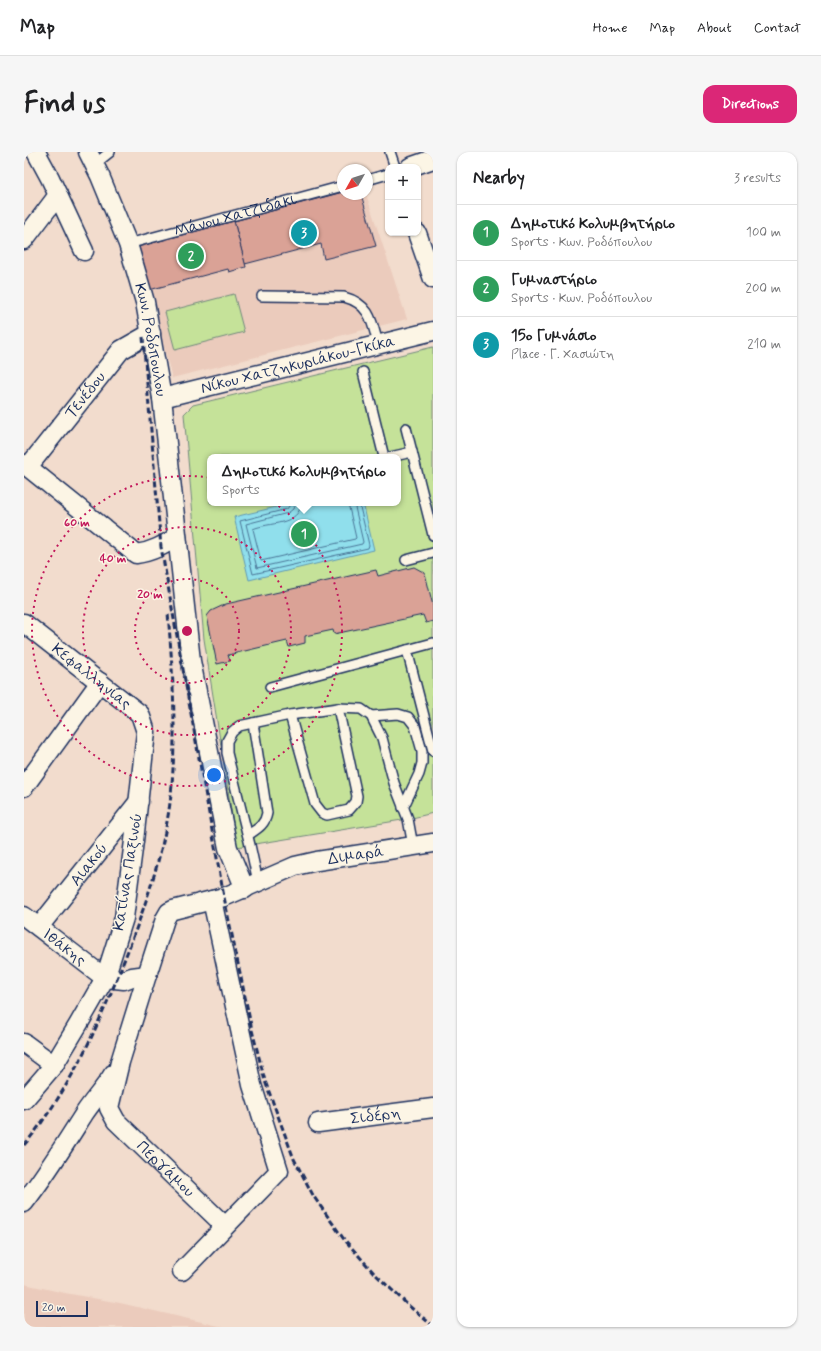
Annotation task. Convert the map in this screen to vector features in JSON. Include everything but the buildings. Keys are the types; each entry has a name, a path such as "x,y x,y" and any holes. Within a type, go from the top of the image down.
{"street":[{"path":"36,152 84,251"},
{"name":"Κων. Ροδόπουλου","path":"91,158 128,244 145,302 162,398 191,661 228,848 252,885"},
{"path":"419,164 433,159"},
{"path":"24,240 58,195"},
{"path":"418,236 433,279"},
{"name":"Νίκου Χατζηκυριάκου-Γκίκα","path":"162,398 433,331"},
{"name":"Τενέδου","path":"26,466 121,350 151,333"},
{"path":"26,466 136,554 161,547 177,537"},
{"name":"Κεφαλληνίας","path":"24,623 140,714"},
{"path":"24,787 100,682"},
{"name":"Κατίνας Παξινού","path":"24,1100 54,1065 105,978 124,918 146,732 140,714"},
{"name":"Αιακού","path":"39,928 138,801"},
{"name":"Διμαρά","path":"147,975 165,919 169,912 176,908 224,897 295,866 316,861 433,843"},
{"path":"182,1271 279,1171 252,1085 212,900"},
{"name":"Ιθάκης","path":"24,916 105,978"},
{"path":"24,1203 56,1158 95,1098 107,1085 120,1062 147,975 124,980 105,978"},
{"path":"24,1043 54,1065"},
{"name":"Περγάμου","path":"120,1062 109,1108 116,1121 225,1226"},
{"name":"Σιδέρη","path":"318,1124 433,1108"}],"lane":[{"path":"91,158 110,152"},
{"path":"390,152 394,164"},
{"path":"373,178 385,175"},
{"name":"Μάνου Χατζιδάκι","path":"128,244 337,188"},
{"path":"262,296 344,297 354,300 363,306 369,315 374,327 378,344"},
{"path":"363,372 383,454"},
{"path":"406,428 433,535"},
{"path":"401,454 412,452"},
{"path":"406,560 433,553"},
{"path":"270,687 433,643"},
{"path":"407,650 433,750"},
{"path":"252,885 248,835 227,753 227,741 232,732 239,726 290,715 338,708 361,709 371,716 382,738 394,783 408,819 413,846"},
{"path":"290,715 315,804 322,813 327,815 349,810 356,802 357,796 338,708"},
{"path":"371,716 398,714 408,717 415,726 422,751 422,763 419,774 403,808"},
{"path":"248,835 262,825 266,820 267,813 253,723"}],"shaded area":[{"path":"337,197 337,200 368,200 407,319 172,378 149,290"},
{"path":"24,1284 120,1303 223,1327 24,1327"}],"green space":[{"path":"234,294 244,332 175,350 165,312"},
{"path":"433,347 433,813 408,819 237,847 204,639 184,414 193,405"}],"water":[{"path":"280,506 364,506 374,550 249,580 234,517"}],"railway":[{"path":"143,337 161,547 224,897 252,1030 265,1081 294,1159 314,1197 343,1238 374,1273 433,1326"},
{"path":"24,1145 56,1102 77,1066 95,1029 120,971 158,863 168,818 174,750 173,681 168,613"}],"place":[{"name":"15ο Γυμνάσιο","path":"304,233"},
{"name":"Γυμναστήριο","path":"191,256"},
{"name":"Δημοτικό Κολυμβητήριο","path":"304,534"}]}
